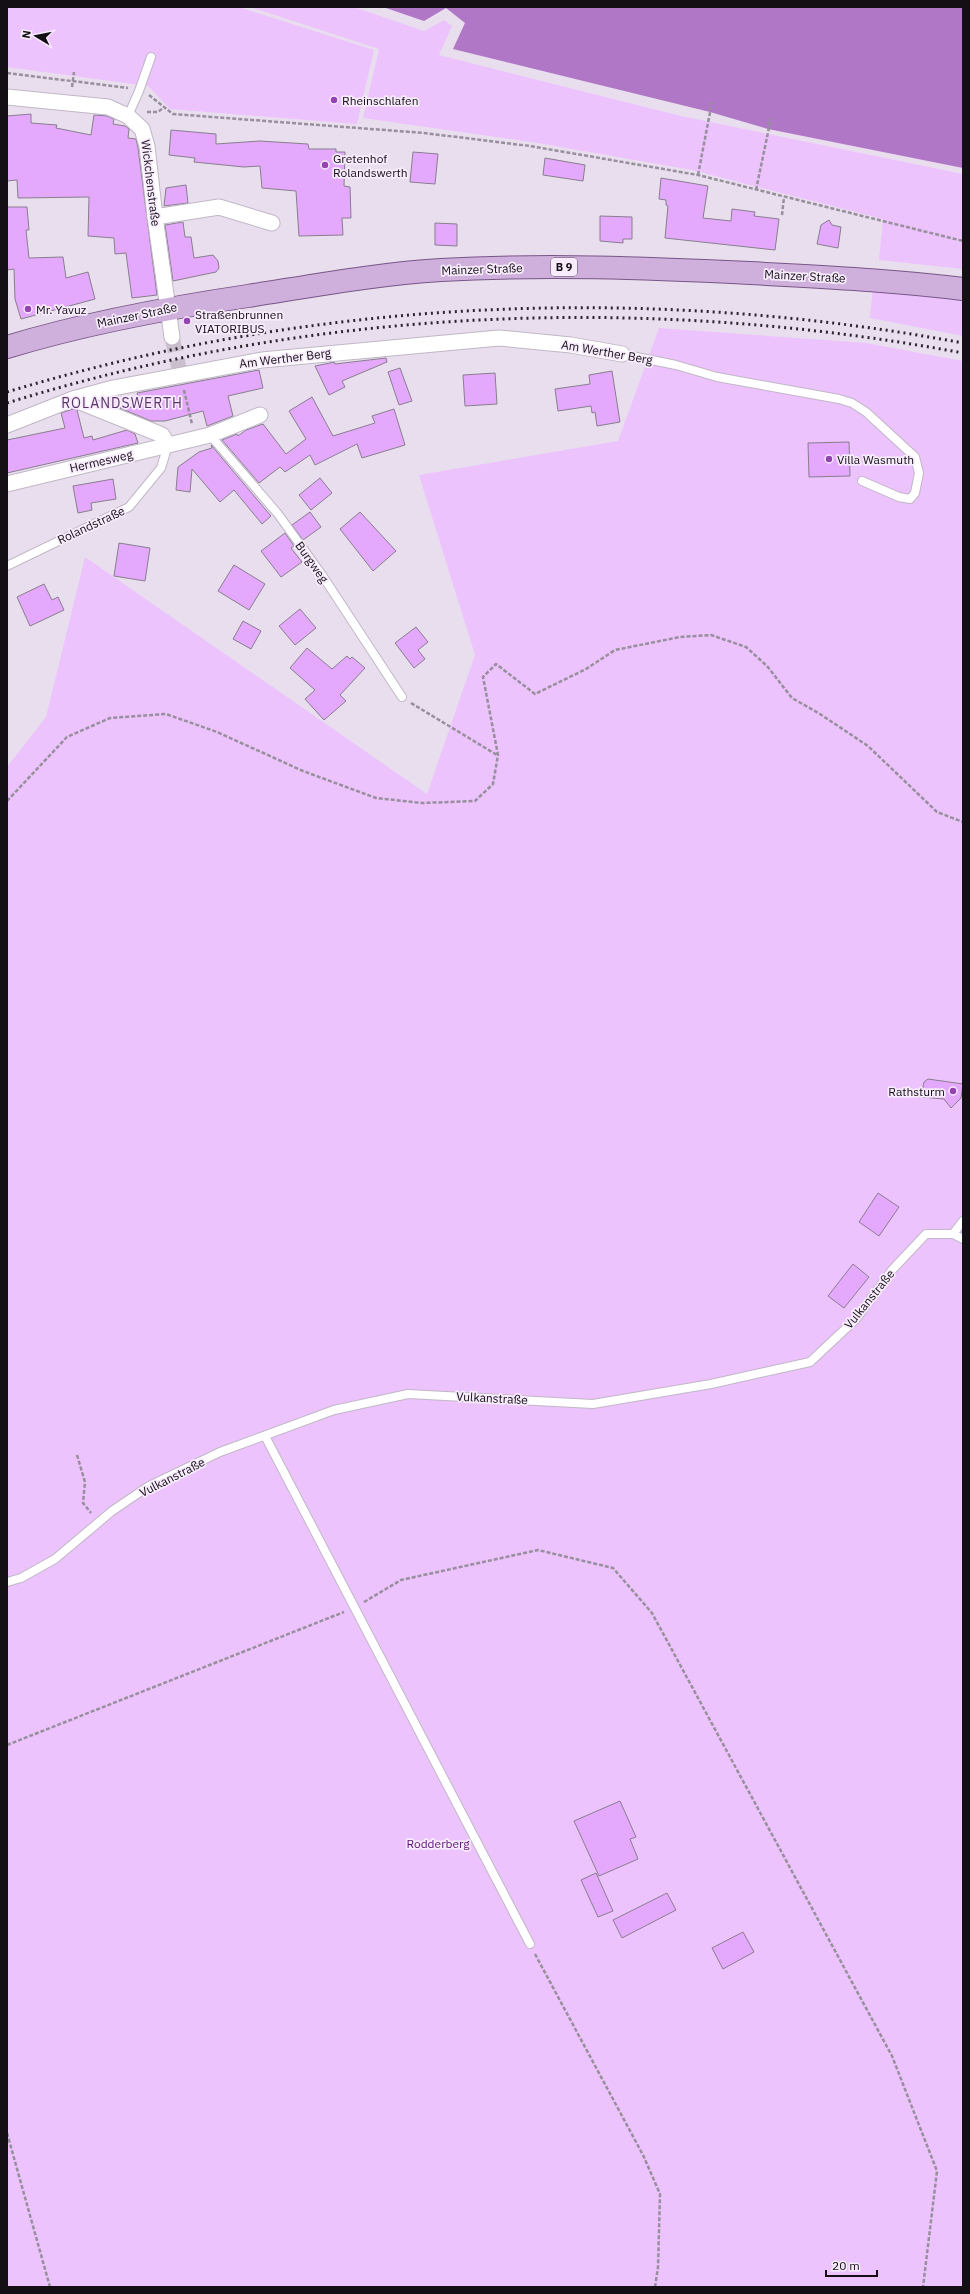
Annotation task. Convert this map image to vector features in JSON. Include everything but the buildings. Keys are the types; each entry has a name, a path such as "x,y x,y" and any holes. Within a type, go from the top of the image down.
{"main road":[{"name":"Mainzer Straße","path":"7,347 167,308 342,281 439,270 545,266 648,268 835,278 963,289"}],"street":[{"name":"Wickchenstraße","path":"7,97 99,105 128,116 145,134 154,217 172,337"},
{"path":"154,217 219,207 272,223"},
{"name":"Am Werther Berg","path":"7,425 73,399 179,371 262,360 480,339 527,340 622,354"},
{"path":"73,399 162,435 168,445"},
{"name":"Hermesweg","path":"7,484 210,435 260,415"}],"lane":[{"path":"128,116 151,57"},
{"name":"Am Werther Berg","path":"622,354 676,365 717,377 839,399 855,404 911,454 919,469 915,493 910,499 899,497 862,481"},
{"name":"Burgweg","path":"210,435 278,514 322,575 402,698"},
{"name":"Rolandstraße","path":"7,566 128,508 161,468 168,445"},
{"path":"953,1234 963,1221"},
{"name":"Vulkanstraße","path":"7,1582 21,1578 55,1559 112,1511 149,1486 220,1452 265,1436 286,1426 334,1410 408,1394 593,1404 711,1384 810,1362 856,1319 892,1270 926,1234 953,1234 963,1239"},
{"path":"265,1436 530,1944"}],"path":[{"path":"7,73 139,91 157,101 163,108 173,114 424,134 530,146 698,175 963,241"},
{"path":"698,175 712,102"},
{"path":"756,190 771,118"},
{"path":"782,215 784,197"},
{"path":"179,371 195,438"},
{"path":"7,801 66,737 110,718 166,714 217,732 303,771 376,798 422,803 476,801 493,784 498,755 483,677 496,664 535,694 586,669 615,650 680,637 711,635 746,647 766,666 792,698 820,714 868,746 937,812 963,822"},
{"path":"402,698 498,755"},
{"path":"77,1455 85,1482 83,1503 98,1523"},
{"path":"7,1745 355,1608 401,1580 538,1550 613,1568 652,1613 892,2056 937,2171 923,2287"},
{"path":"530,1944 643,2155 660,2194 658,2267 655,2287"},
{"path":"7,2133 50,2287"}],"green space":[{"path":"7,7 239,7 374,50 357,124 170,109 148,86 7,67"},
{"path":"250,7 354,7 424,31 444,20 452,26 439,55 681,116 963,174 963,269 879,260 883,219 692,170 532,142 363,118 379,49"},
{"path":"873,288 963,297 963,336 870,318"},
{"name":"Rodderberg","path":"659,328 866,343 963,361 963,2287 7,2287 7,767 46,717 85,557 427,794 475,655 419,475 618,441"}],"shaded area":[{"path":"383,7 963,7 963,168 768,129 710,112 453,49 465,23 446,8 424,21"}],"tunnel":[{"path":"172,337 179,368"}],"railway":[{"path":"7,392 124,360 242,336 362,320 482,310 603,308 723,313 844,324 963,343"},
{"path":"7,403 124,371 242,346 362,329 482,320 603,318 724,322 844,334 963,353"}],"place":[{"name":"Rheinschlafen","path":"334,100"},
{"name":"Gretenhof Rolandswerth","path":"325,165"},
{"name":"Mr. Yavuz","path":"28,309"},
{"name":"Straßenbrunnen VIATORIBUS","path":"187,321"},
{"name":"Villa Wasmuth","path":"829,459"},
{"name":"Rathsturm","path":"953,1091"}],"district":[{"name":"ROLANDSWERTH","path":"122,403"}]}
